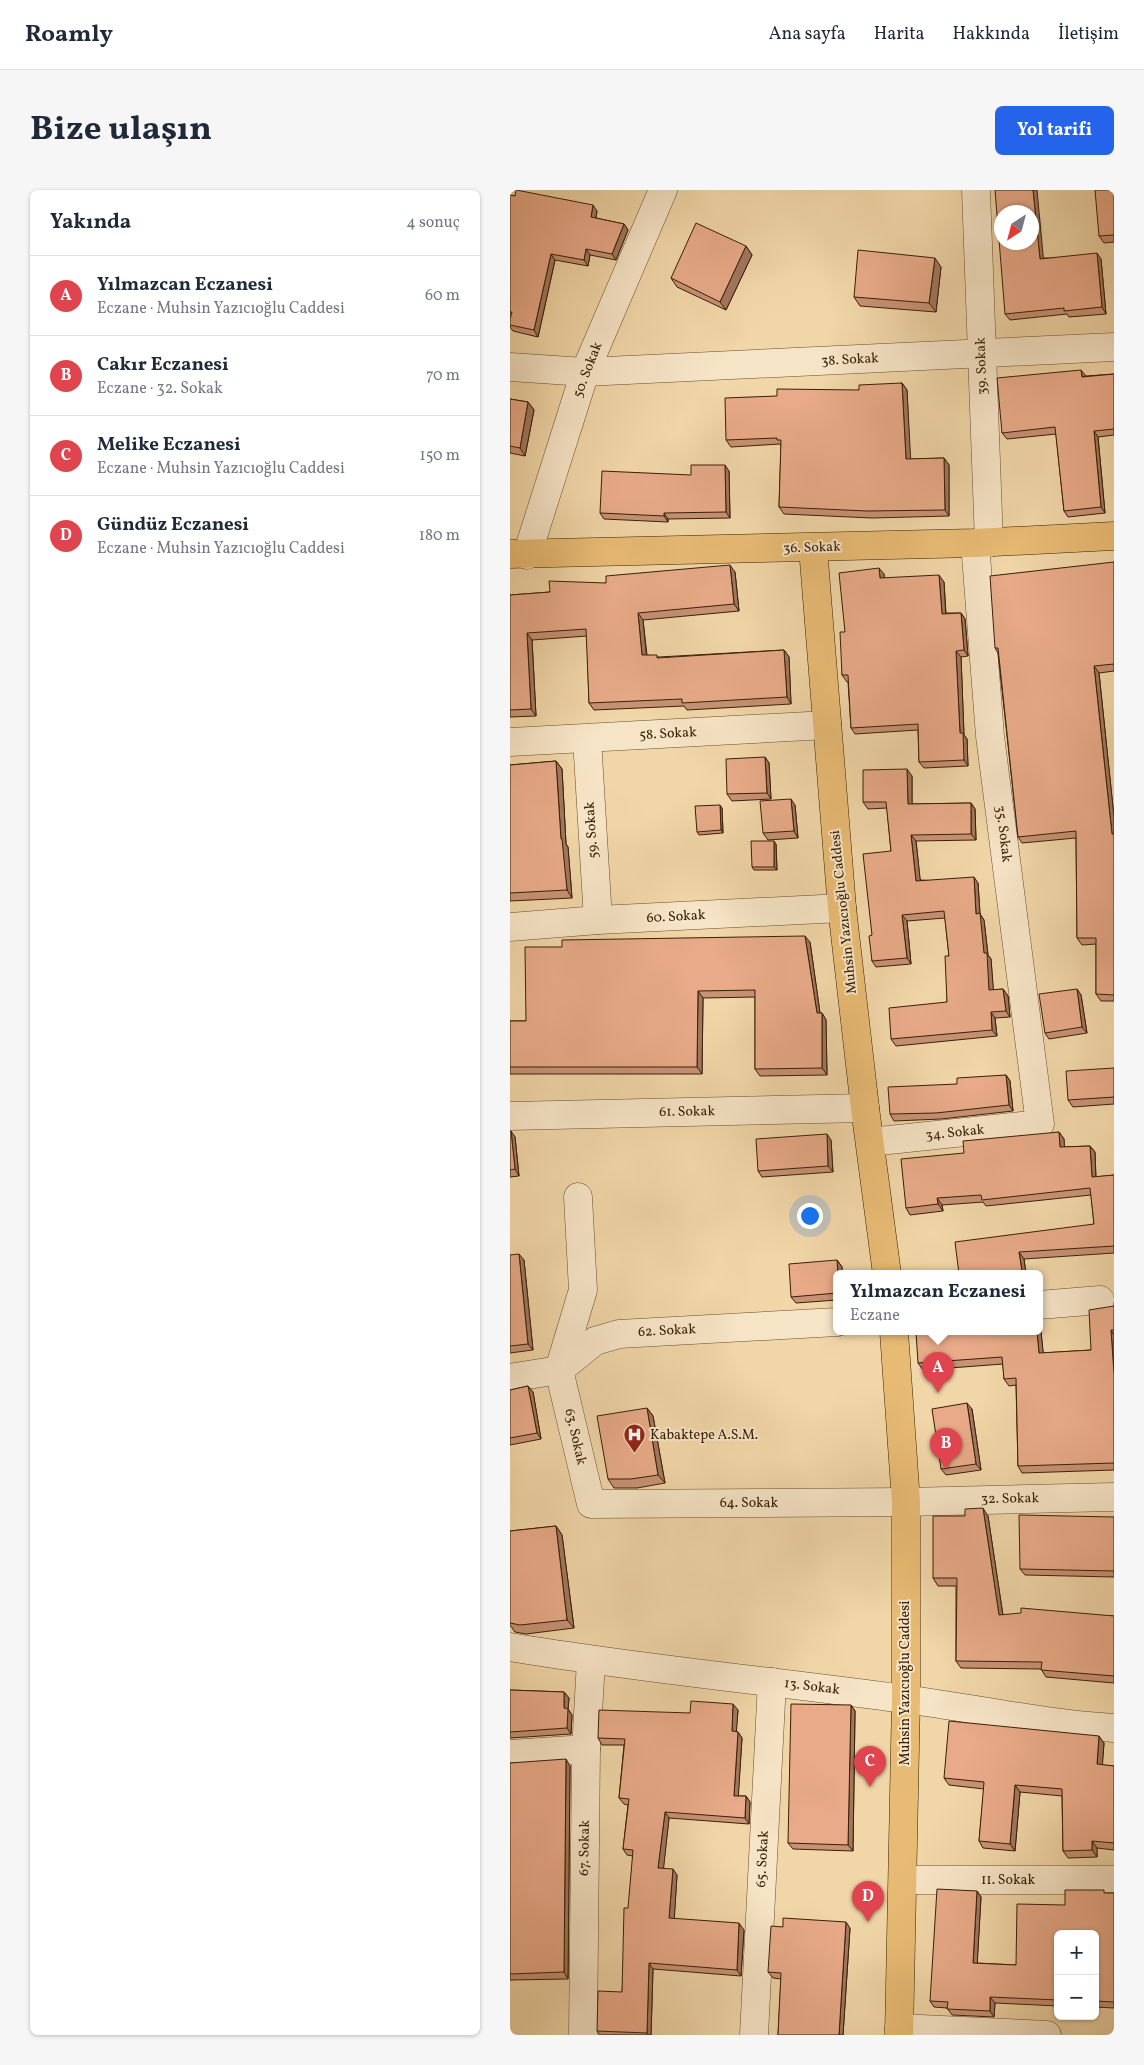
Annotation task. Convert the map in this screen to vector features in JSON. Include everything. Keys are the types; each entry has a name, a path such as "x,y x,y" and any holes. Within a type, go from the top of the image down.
{"main road":[{"name":"36. Sokak","path":"519,554 982,543 1114,536"},
{"name":"Muhsin Yazıcıoğlu Caddesi","path":"813,548 842,908 865,1108 886,1270"},
{"name":"Muhsin Yazıcıoğlu Caddesi","path":"894,1335 906,1502 906,1699 899,2032"}],"street":[{"name":"50. Sokak","path":"519,554 585,372 663,190"},
{"name":"39. Sokak","path":"976,190 982,354 982,543"},
{"name":"38. Sokak","path":"510,366 585,372 1114,347"},
{"name":"35. Sokak","path":"982,543 990,736 1040,1124"},
{"name":"58. Sokak","path":"510,742 827,725"},
{"name":"59. Sokak","path":"587,739 598,920"},
{"name":"60. Sokak","path":"510,927 598,920 842,908"},
{"name":"61. Sokak","path":"510,1116 865,1108"},
{"name":"34. Sokak","path":"870,1142 1040,1124"},
{"path":"510,1378 559,1370 583,1290 578,1197"},
{"path":"1043,1306 1100,1300"},
{"name":"62. Sokak","path":"559,1370 595,1340 619,1334 833,1322"},
{"name":"63. Sokak","path":"559,1370 591,1504"},
{"name":"32. Sokak","path":"906,1502 1114,1497"},
{"name":"64. Sokak","path":"591,1504 906,1502"},
{"name":"13. Sokak","path":"510,1647 591,1660 906,1699 1074,1726 1114,1728"},
{"name":"67. Sokak","path":"583,2035 586,1749 591,1660"},
{"name":"65. Sokak","path":"754,2035 772,1682"},
{"path":"510,1754 586,1749"},
{"name":"11. Sokak","path":"903,1880 1114,1880"},
{"path":"899,2032 1046,2035"}],"building":[{"path":"516,190 593,205 591,217 624,224 612,254 586,249 584,260 551,254 534,330 510,325 512,312 510,312 510,195 515,196"},
{"path":"995,190 1033,190 1035,205 996,205"},
{"path":"1095,190 1114,190 1114,235 1099,236"},
{"path":"696,223 746,246 720,302 671,278"},
{"path":"1039,249 1040,259 1097,253 1102,307 1064,311 1064,308 1005,314 1000,250"},
{"path":"858,250 935,258 929,303 854,297"},
{"path":"1081,370 1082,377 1114,374 1114,429 1094,431 1101,507 1064,511 1055,427 1002,433 997,378"},
{"path":"902,383 906,459 944,458 945,510 867,511 779,507 781,440 777,440 777,438 726,440 725,398 777,396 777,389 859,390 859,385"},
{"path":"510,399 528,402 520,448 510,446"},
{"path":"691,465 725,465 726,512 664,513 664,516 600,513 602,471 691,475"},
{"path":"1114,562 1114,664 1094,666 1112,834 1114,834 1114,995 1096,994 1096,938 1077,938 1076,831 1018,837 998,648 995,648 990,576"},
{"path":"730,565 734,604 638,613 642,655 657,655 657,658 784,650 787,697 682,703 682,699 589,703 586,629 527,633 531,709 510,710 510,595 550,592 549,581 606,583 606,576"},
{"path":"879,568 880,578 939,575 942,614 961,613 964,650 956,651 960,733 963,733 964,760 919,762 918,724 851,728 848,675 842,675 840,632 845,632 839,573"},
{"path":"765,757 767,793 727,794 726,759"},
{"path":"556,761 561,839 567,890 510,893 510,765"},
{"path":"907,769 908,804 971,803 971,834 911,835 916,881 974,877 976,914 980,913 984,953 987,953 989,990 1003,989 1006,1011 991,1012 992,1030 891,1039 889,1008 947,1002 945,956 949,956 944,911 902,915 907,958 872,961 869,936 872,935 863,854 891,851 886,802 863,802 863,770"},
{"path":"791,799 794,831 763,833 760,801"},
{"path":"720,805 721,830 697,832 695,806"},
{"path":"751,841 774,841 774,867 752,867"},
{"path":"805,936 817,1013 822,1013 822,1068 755,1069 755,990 698,991 697,1067 510,1067 510,1021 526,1021 525,947 562,947 562,940"},
{"path":"1077,989 1082,1027 1045,1033 1039,994"},
{"path":"1114,1068 1114,1097 1068,1100 1066,1071"},
{"path":"1006,1075 1009,1105 936,1113 890,1114 888,1087 957,1084 957,1078"},
{"path":"510,1131 515,1169 510,1170"},
{"path":"1059,1132 1060,1147 1090,1146 1092,1177 1114,1175 1114,1246 1019,1252 1022,1270 958,1270 955,1242 1094,1224 1090,1188 982,1200 981,1195 937,1198 938,1204 906,1208 901,1159 964,1153 963,1141"},
{"path":"827,1134 828,1166 758,1171 756,1139"},
{"path":"519,1254 528,1344 510,1346 510,1255"},
{"path":"837,1260 838,1270 833,1270 833,1293 791,1297 789,1264"},
{"path":"1114,1306 1114,1330 1111,1330 1114,1374 1114,1463 1018,1466 1016,1378 1004,1379 1002,1357 918,1363 916,1335 1037,1335 1039,1353 1091,1350 1089,1310"},
{"path":"528,1386 537,1433 510,1438 510,1390"},
{"path":"967,1403 976,1464 941,1469 932,1409"},
{"name":"Kabaktepe A.S.M.","path":"647,1408 658,1475 631,1479 608,1479 597,1416"},
{"path":"983,1508 999,1615 1021,1613 1021,1608 1114,1616 1114,1676 1041,1670 1042,1662 956,1661 957,1578 933,1578 933,1516 965,1516 965,1509"},
{"path":"1019,1515 1114,1517 1114,1571 1020,1569"},
{"path":"556,1526 567,1620 520,1625 510,1623 510,1531"},
{"path":"510,1690 564,1692 564,1708 568,1709 567,1728 510,1732"},
{"path":"691,1701 733,1704 732,1731 738,1732 734,1796 746,1796 745,1818 665,1812 658,1868 673,1869 669,1918 739,1923 737,1970 649,1963 647,2033 597,2031 598,1991 622,1992 624,1908 628,1908 633,1850 623,1849 629,1799 619,1798 625,1739 598,1738 599,1710 690,1713"},
{"path":"791,1704 851,1705 848,1845 788,1843"},
{"path":"949,1721 1099,1736 1097,1764 1114,1766 1114,1843 1092,1841 1092,1850 1063,1851 1062,1789 1015,1785 1010,1844 979,1841 984,1782 944,1778"},
{"path":"566,1759 564,1972 510,1974 510,1763"},
{"path":"937,1889 977,1891 973,1963 1016,1965 1017,1904 1065,1905 1065,1890 1104,1890 1104,1893 1114,1893 1114,2002 1099,2001 1099,1930 1054,1930 1054,2000 990,1997 990,2011 947,2009 948,2002 930,2001"},
{"path":"783,1918 846,1922 839,2035 778,2035 781,1973 768,1972 771,1926 783,1927"}],"place":[{"name":"Yılmazcan Eczanesi","path":"938,1393"},
{"name":"Kabaktepe A.S.M.","path":"634,1454"},
{"name":"Cakır Eczanesi","path":"946,1469"},
{"name":"Melike Eczanesi","path":"870,1787"},
{"name":"Gündüz Eczanesi","path":"868,1922"}]}
